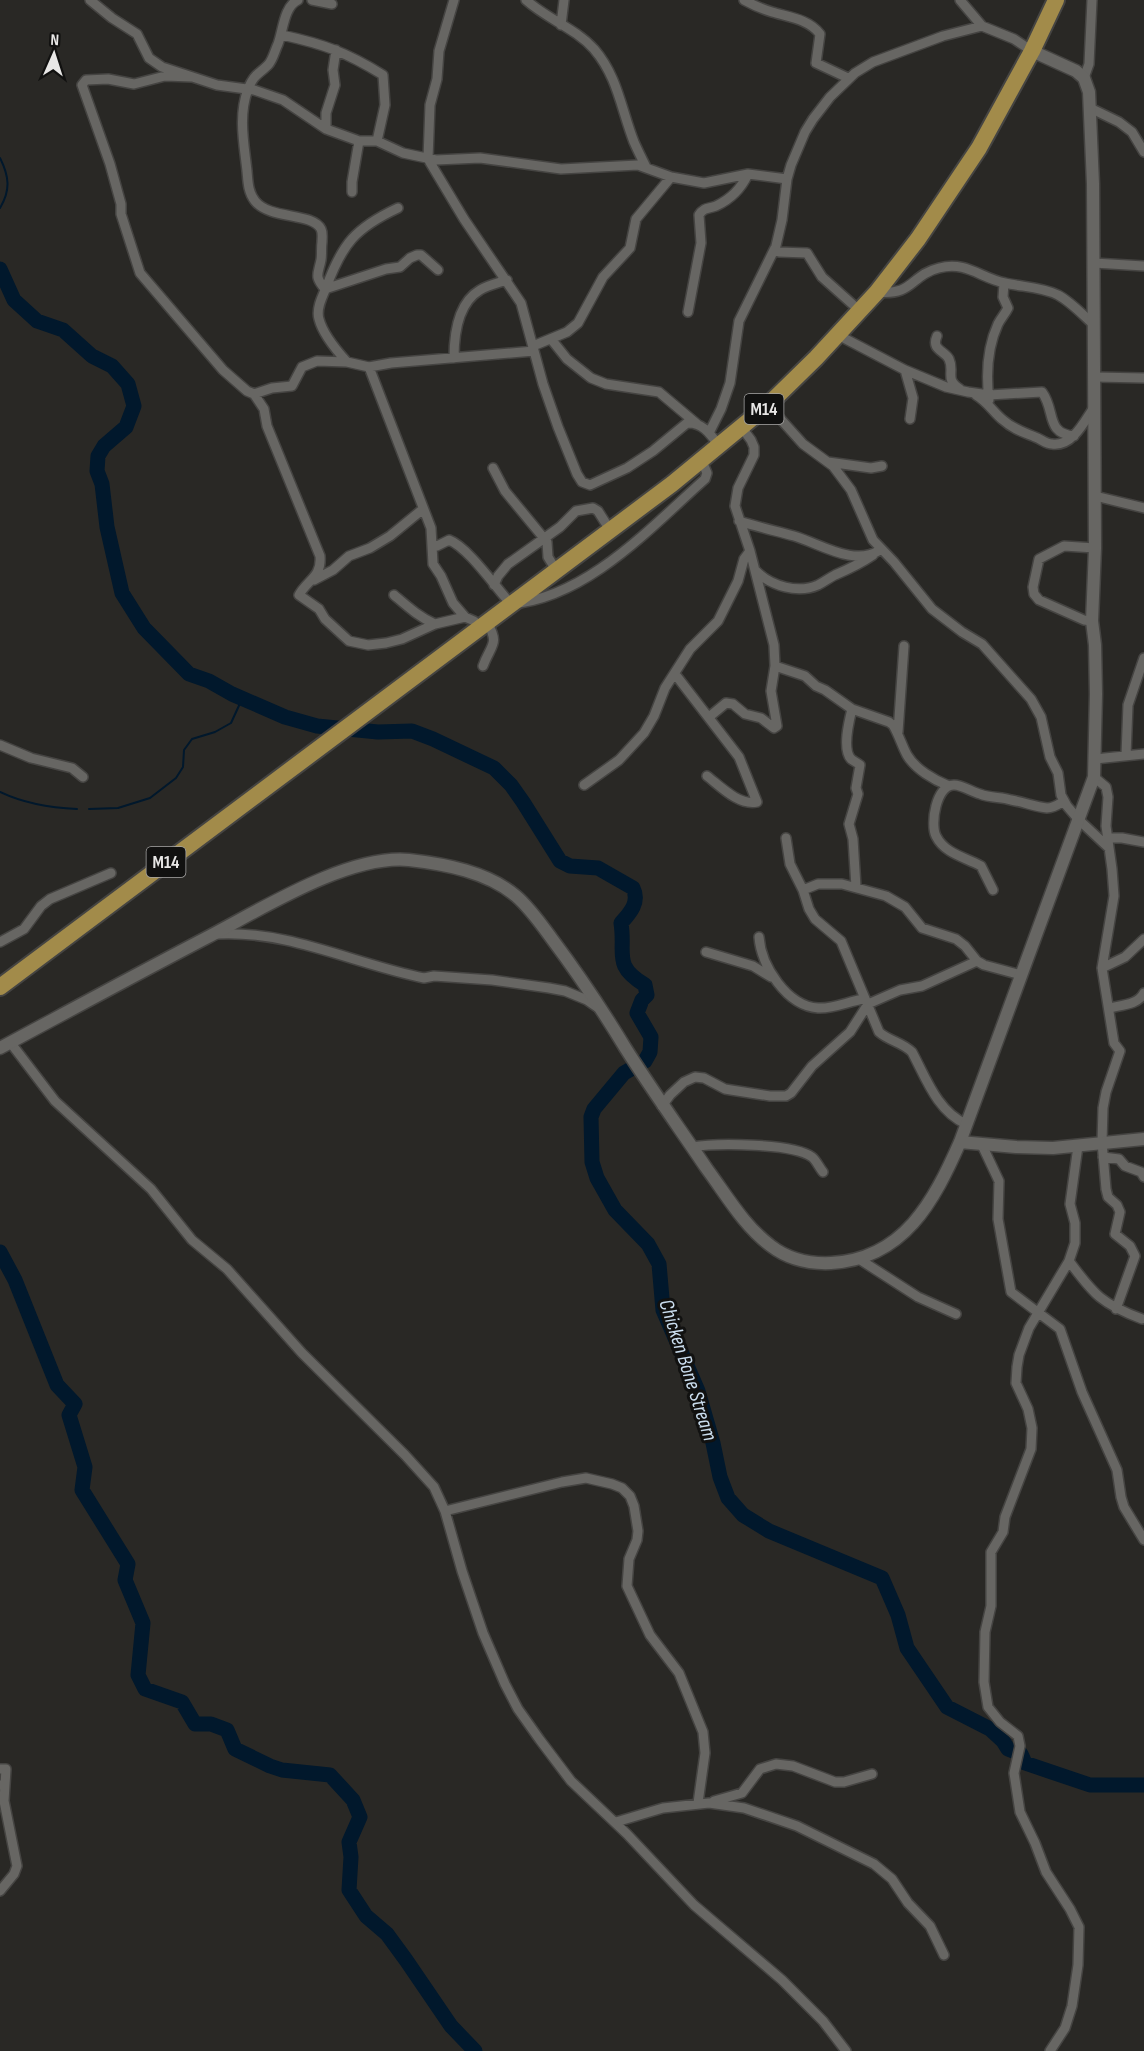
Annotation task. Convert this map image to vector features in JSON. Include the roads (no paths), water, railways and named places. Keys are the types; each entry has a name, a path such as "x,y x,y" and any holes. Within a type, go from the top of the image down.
{"highway":[{"name":"M14","path":"0,987 702,460 714,440 742,428 768,405 860,311 924,231 979,148 1032,51 1056,0"}],"street":[{"path":"90,0 112,18 137,33 149,58 154,63 192,77 231,88 248,89 283,100 326,129 359,141 377,141 403,153 428,159 480,158 561,169 628,165 646,167 671,177 704,183 748,174 787,179"},
{"path":"298,0 294,2 287,15 282,35 270,64 256,74 248,89 244,103 242,134 251,195 256,203 274,213 308,220 320,227 322,232 321,259 316,273 325,289"},
{"path":"312,0 332,4"},
{"path":"454,0 439,51 437,79 430,105 428,159 464,219 507,280 525,312 533,348 558,427 577,474 582,482 594,484 627,468 653,451 683,425 697,424"},
{"path":"526,0 593,48 608,68 620,95 634,141 646,167"},
{"path":"561,25 564,0"},
{"path":"744,0 771,12 796,19 816,29 820,34 816,63 848,78"},
{"path":"846,2051 824,2021 782,1980 693,1905 616,1822 572,1780 524,1717 505,1684 475,1613 441,1498 434,1487 302,1353 227,1269 192,1239 151,1189 55,1101 5,1045 313,883 375,861 398,860 437,865 479,875 498,884 515,896 542,926 581,977 662,1106 745,1222 775,1249 791,1257 813,1262 859,1259 890,1244 912,1225 944,1178 960,1142 1079,820 1094,777 1095,759 1095,645 1092,621 1095,548 1094,263 1089,92 1084,78 1076,71 1032,51 1014,39 982,26 960,0"},
{"path":"1084,78 1089,64 1092,0"},
{"path":"551,339 567,358 591,378 606,384 653,389 659,392 714,440 730,383 739,321 775,248 787,179 798,148 813,118 848,78 864,66 943,36 982,26"},
{"path":"282,35 319,43 355,58 383,75 385,105 377,141"},
{"path":"326,129 326,113 335,85 333,70 336,50"},
{"path":"192,77 165,76 134,84 97,79 86,80 82,85 110,164 121,204 121,214 140,273 223,370 247,391 254,394 264,409 267,426 320,556 319,569 314,580"},
{"path":"1090,108 1119,122 1132,132 1144,152"},
{"path":"352,192 359,141"},
{"path":"688,312 701,243 699,215 706,207 717,205 737,193 748,174"},
{"path":"254,394 272,388 291,386 298,372 308,364 326,361 347,362 369,367 454,358 533,348 567,332 578,323 603,277 630,248 636,219 671,177"},
{"path":"347,362 321,327 318,317 325,289 344,247 351,238 371,222 398,208"},
{"path":"775,248 779,252 807,253 822,277 860,311"},
{"path":"325,289 386,269 400,267 417,255 421,255 438,270"},
{"path":"1094,263 1144,266"},
{"path":"877,292 903,291 938,268 955,266 971,269 1004,283 1035,288 1057,295 1094,325"},
{"path":"454,358 456,329 468,301 484,288 507,280"},
{"path":"990,406 988,363 998,325 1008,308 1004,297 1004,283"},
{"path":"838,335 933,383 989,395 1042,392 1055,429 1060,434 1074,436"},
{"path":"937,336 935,344 950,361 950,379 954,385 984,400 1012,429 1045,442 1058,444 1066,442 1074,436 1095,406"},
{"path":"369,367 431,528 433,564 453,603 465,617 483,625 493,633 495,641 483,666"},
{"path":"905,370 913,398 910,419"},
{"path":"1095,377 1144,378"},
{"path":"768,405 803,444 828,462 851,490 877,552"},
{"path":"709,717 726,703 733,704 741,711 761,718 776,728 771,691 775,666 771,624 735,506 738,488 754,455 751,440 742,428"},
{"path":"433,544 440,546 451,540 477,563 511,604 530,603 601,570 627,549 705,479 707,473 702,460"},
{"path":"828,462 872,468 882,466"},
{"path":"493,468 505,491 548,544 548,557 556,570"},
{"path":"1095,496 1144,508"},
{"path":"494,585 502,569 560,526 576,511 587,508 598,511 610,530"},
{"path":"423,509 390,537 349,556 333,570 314,580 299,595 319,609 325,619 349,641 368,645 402,639 435,624 465,617"},
{"path":"739,521 798,537 834,551 848,554 877,552 894,562 932,609 982,644 1032,699 1041,717 1050,757 1058,773 1064,801 1079,820 1108,843"},
{"path":"1092,621 1084,620 1039,600 1034,594 1033,587 1037,563 1042,557 1064,546 1095,548"},
{"path":"584,785 619,760 634,746 654,716 658,702 690,649 718,621 738,580 744,559 750,551"},
{"path":"754,569 764,579 777,585 806,588 818,585 877,552"},
{"path":"394,594 426,620 435,624"},
{"path":"897,734 904,646"},
{"path":"1126,755 1128,705 1144,658"},
{"path":"775,666 805,676 816,686 852,709 889,722 893,725 906,754 913,763 932,778 948,786"},
{"path":"675,674 739,757 757,802 749,803 736,797 707,776"},
{"path":"852,709 848,730 848,752 850,758 860,765 856,788 858,794 849,824 853,839 856,887"},
{"path":"0,745 31,758 72,768 83,777"},
{"path":"1095,759 1144,754"},
{"path":"1094,777 1106,787 1108,797 1108,843 1114,896 1102,968 1114,1045 1119,1051 1104,1096 1103,1156 1108,1197 1117,1205 1120,1212 1115,1234 1130,1246 1135,1256 1116,1309"},
{"path":"993,890 981,866 953,853 942,845 934,831 936,804 948,786 955,784 989,797 1045,807 1054,807 1064,801"},
{"path":"786,838 790,864 813,916 841,941 879,1032 884,1037 905,1045 912,1052 940,1102 952,1116 966,1124"},
{"path":"1108,843 1122,838 1144,842"},
{"path":"0,942 24,928 41,906 51,899 111,873"},
{"path":"803,890 818,884 842,884 895,900 905,907 922,928 956,939 977,961 1021,975"},
{"path":"214,934 264,935 424,978 434,976 492,980 565,991 587,1000 604,1012"},
{"path":"759,937 763,959 778,982 792,997 817,1008 866,1002 900,990 921,986 977,961"},
{"path":"1102,968 1125,957 1144,939"},
{"path":"706,952 753,966 778,982"},
{"path":"1109,1008 1135,1002 1144,993"},
{"path":"662,1106 684,1082 695,1077 704,1078 731,1090 786,1096 791,1093 812,1066 850,1032 866,1002"},
{"path":"960,1142 1053,1148 1144,1139"},
{"path":"692,1147 721,1144 768,1146 804,1153 812,1157 823,1172"},
{"path":"982,1145 999,1181 998,1219 1011,1292 1060,1329 1082,1392 1118,1470 1124,1507 1144,1540"},
{"path":"1050,2051 1065,2028 1072,2006 1078,1965 1079,1927 1046,1872 1020,1812 1014,1767 1020,1748 1018,1736 1000,1722 988,1707 984,1682 985,1632 991,1606 991,1552 1003,1532 1005,1517 1031,1449 1032,1428 1028,1409 1016,1383 1019,1355 1029,1328 1069,1261 1075,1243 1076,1232 1070,1204 1078,1146"},
{"path":"1103,1156 1119,1159 1125,1166 1141,1172 1144,1177"},
{"path":"859,1259 918,1297 956,1314"},
{"path":"1069,1261 1092,1292 1116,1309 1142,1319"},
{"path":"445,1511 586,1478 622,1488 630,1496 638,1531 637,1540 629,1559 627,1586 650,1635 679,1673 705,1738 698,1803"},
{"path":"708,1803 742,1794 760,1769 776,1764 793,1766 835,1782 844,1782 872,1774"},
{"path":"0,1769 6,1769 2,1785 17,1866 14,1874 0,1891"},
{"path":"616,1822 663,1808 708,1803 744,1808 788,1823 873,1864 892,1879 908,1903 930,1926 944,1955"}],"waterway":[{"path":"0,158 8,183 0,208"},
{"name":"Chicken Bone Stream","path":"0,269 14,300 37,321 63,330 92,356 112,366 128,384 134,406 126,427 104,446 98,456 97,471 102,484 107,527 122,593 144,628 189,674 285,717 317,726 378,732 412,731 494,768 511,785 560,861 570,866 598,868 633,888 635,903 621,923 622,958 628,971 645,985 647,995 642,1000 637,1013 651,1037 650,1052 645,1061 624,1073 594,1109 591,1117 592,1162 597,1178 615,1210 648,1244 659,1264 663,1310 698,1391 720,1477 728,1498 743,1515 769,1531 882,1578 898,1615 907,1648 947,1707 990,1729 1008,1749 1021,1754 1025,1763 1090,1785 1144,1785"},
{"path":"89,809 118,808 150,798 176,778 183,767 184,750 192,739 215,732 231,723 242,699"},
{"path":"0,792 37,804 77,809"},
{"path":"0,1252 15,1280 57,1385 75,1404 69,1415 85,1467 82,1490 128,1564 125,1580 143,1623 138,1675 145,1689 182,1702 195,1724 211,1724 227,1730 235,1749 270,1766 282,1770 330,1775 353,1800 360,1817 349,1842 351,1857 349,1890 366,1916 387,1934 451,2026 475,2051"}]}
